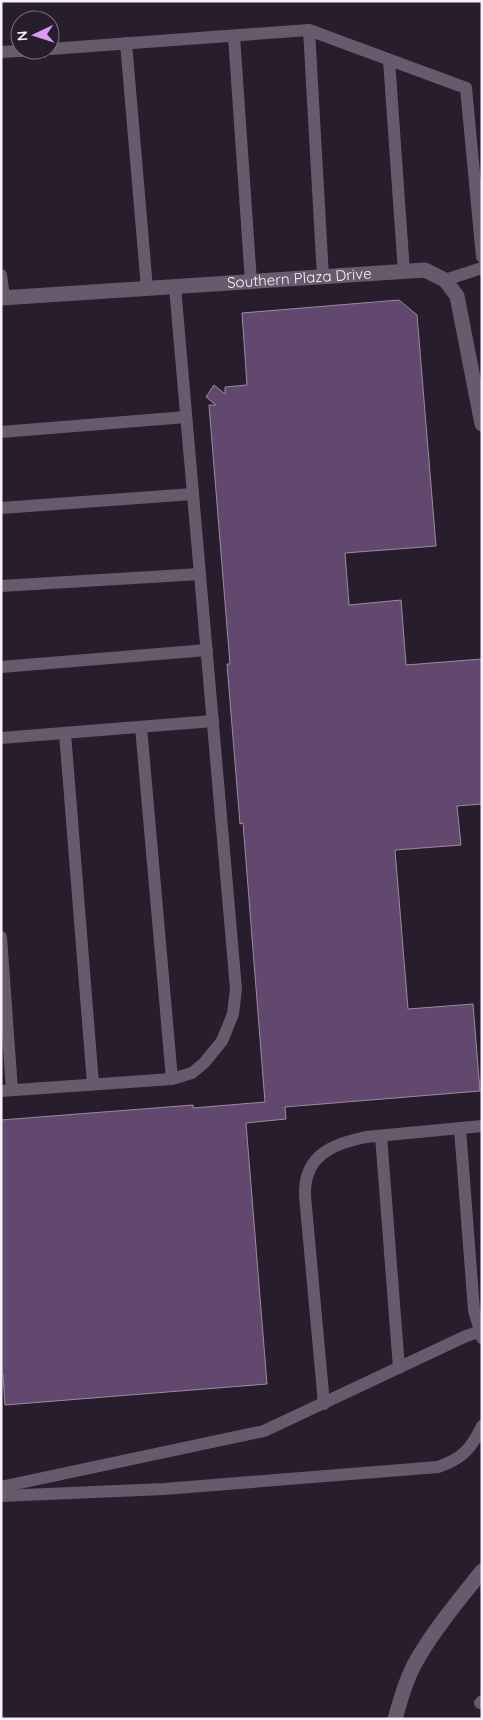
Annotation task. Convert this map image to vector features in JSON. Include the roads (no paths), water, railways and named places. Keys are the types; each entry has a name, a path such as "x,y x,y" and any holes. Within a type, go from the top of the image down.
{"street":[{"name":"Southern Plaza Drive","path":"3,298 425,270 445,280"},
{"path":"445,280 457,296 482,424"},
{"path":"395,1719 403,1692 418,1658 482,1571"}],"lane":[{"path":"308,30 323,277"},
{"path":"60,48 308,30 466,88 482,257"},
{"path":"234,36 251,282"},
{"path":"126,44 147,288"},
{"path":"389,60 404,272"},
{"path":"445,280 482,268"},
{"path":"1,275 3,298"},
{"path":"1,936 7,1091 172,1079 192,1073 204,1063 222,1041 233,1014 236,989 175,287"},
{"path":"1,432 186,417"},
{"path":"1,508 193,494"},
{"path":"1,586 200,574"},
{"path":"1,667 207,650"},
{"path":"1,738 212,721"},
{"path":"141,727 172,1079"},
{"path":"65,733 93,1084"},
{"path":"324,1404 305,1196 307,1176 315,1162 328,1149 348,1141 482,1126"},
{"path":"1,1487 264,1431 466,1336 481,1333 474,1310 460,1128"},
{"path":"381,1136 399,1368"},
{"path":"1,1496 164,1489 438,1467 451,1463 463,1455 482,1426"}]}
